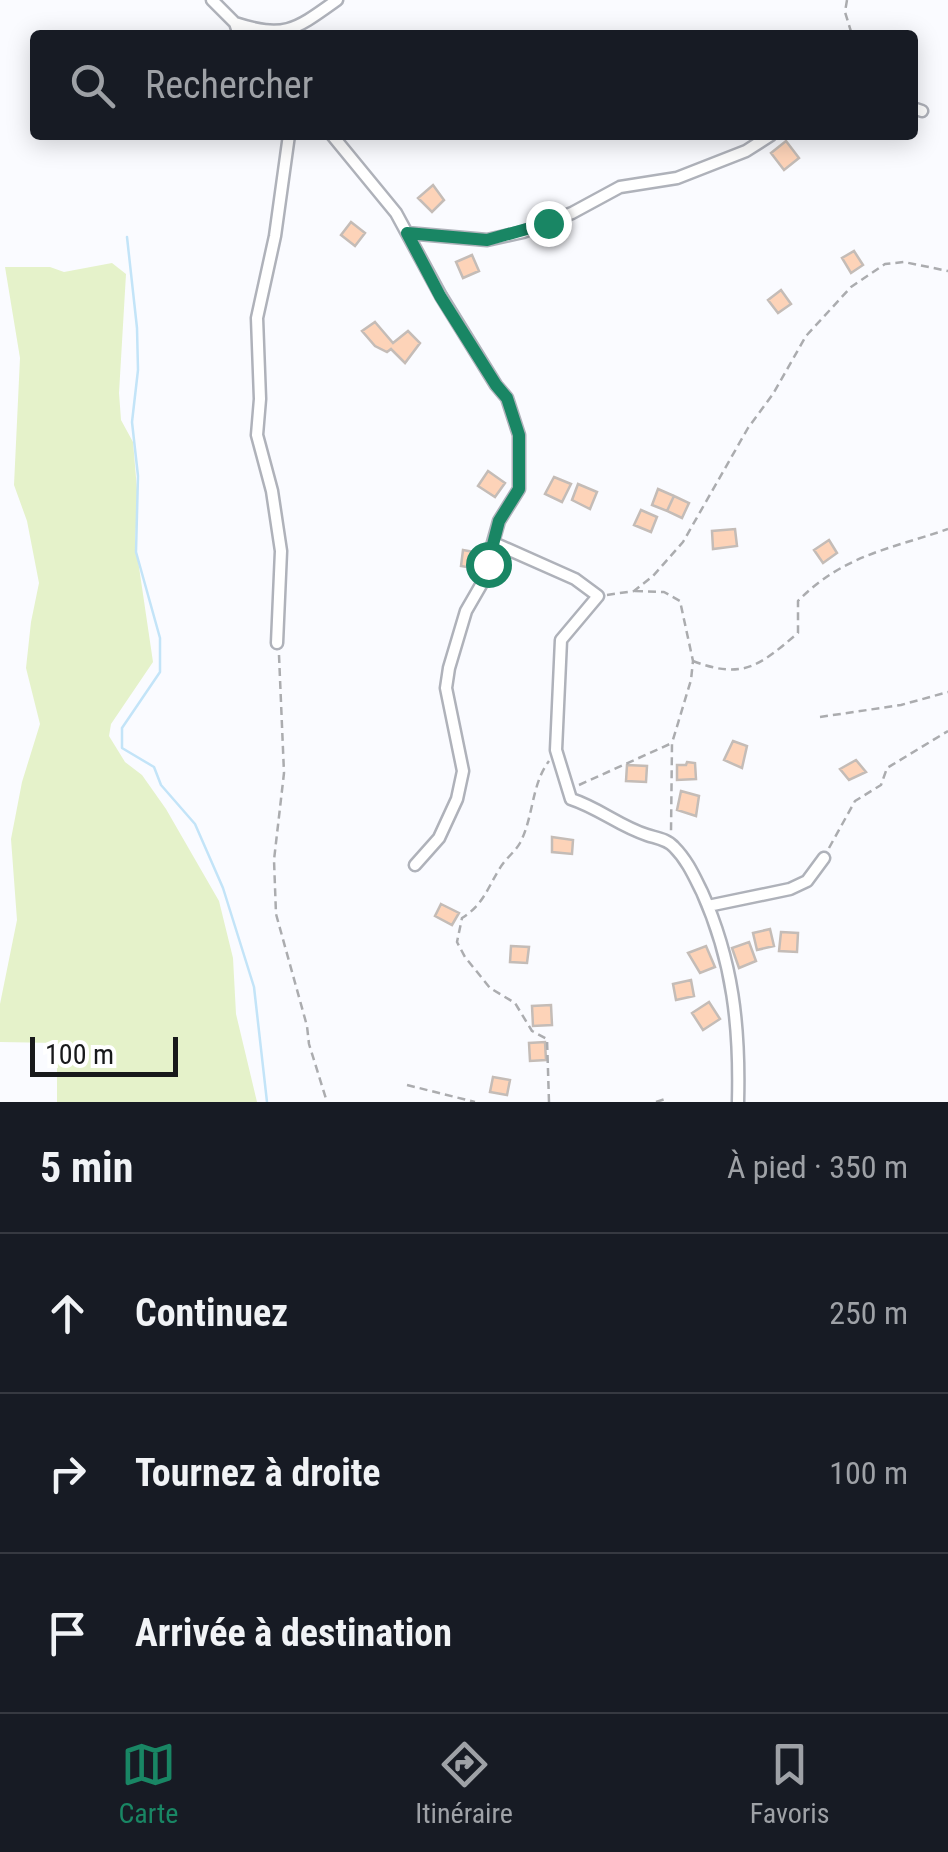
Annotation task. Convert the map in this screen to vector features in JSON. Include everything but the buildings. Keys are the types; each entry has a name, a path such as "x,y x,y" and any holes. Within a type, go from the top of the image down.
{"street":[{"path":"212,0 235,22 258,30"},
{"path":"282,30 306,22 337,0"},
{"path":"235,22 238,30"},
{"path":"278,643 281,551 272,491 257,435 258,318 288,140"},
{"path":"336,140 396,213 440,296 507,398 519,435 519,489 499,521 481,586 466,611 449,668 446,688 463,770 457,799 439,838 416,866"},
{"path":"407,233 487,240 522,232 572,213 620,186 677,178 746,151 763,140"},
{"path":"494,543 575,579 598,596 561,640 556,750 571,799 598,808 622,827 671,842 688,863 708,906 733,984 738,1102"},
{"path":"708,906 790,889 807,881 824,858"}],"path":[{"path":"847,0 845,12 850,30"},
{"path":"634,591 653,576 682,542 806,336 851,287 885,264 904,262 948,271"},
{"path":"693,662 714,669 741,671 798,633 798,601 815,584 851,560 948,529"},
{"path":"598,596 664,592 680,601 693,662 672,742 671,842"},
{"path":"278,643 284,774 274,860 276,914 308,1026 308,1044 327,1102"},
{"path":"820,716 901,705 948,692"},
{"path":"824,858 855,801 881,784 887,768 948,731"},
{"path":"568,790 672,742"},
{"path":"548,1102 547,1038 532,1031 515,1003 490,988 457,942 462,918 479,907 501,866 520,843 536,778 556,750"},
{"path":"407,1085 475,1102"},
{"path":"656,1102 668,1098"}],"green space":[{"path":"112,263 126,274 119,393 121,420 133,442 138,501 135,540 153,662 111,724 109,736 125,762 142,775 166,809 219,901 233,958 236,1014 257,1102 57,1102 57,1043 0,1042 0,1004 17,920 11,839 22,782 40,724 26,668 39,583 27,521 14,485 20,358 5,267 50,267 64,272"}],"waterway":[{"path":"127,237 137,328 138,370 132,422 138,476 136,552 160,638 160,672 122,728 122,748 154,767 161,785 195,824 223,888 254,987 267,1102"}],"route":[{"path":"488,564 499,521 519,489 519,435 507,398 440,296 407,233 487,240 548,223"}]}
